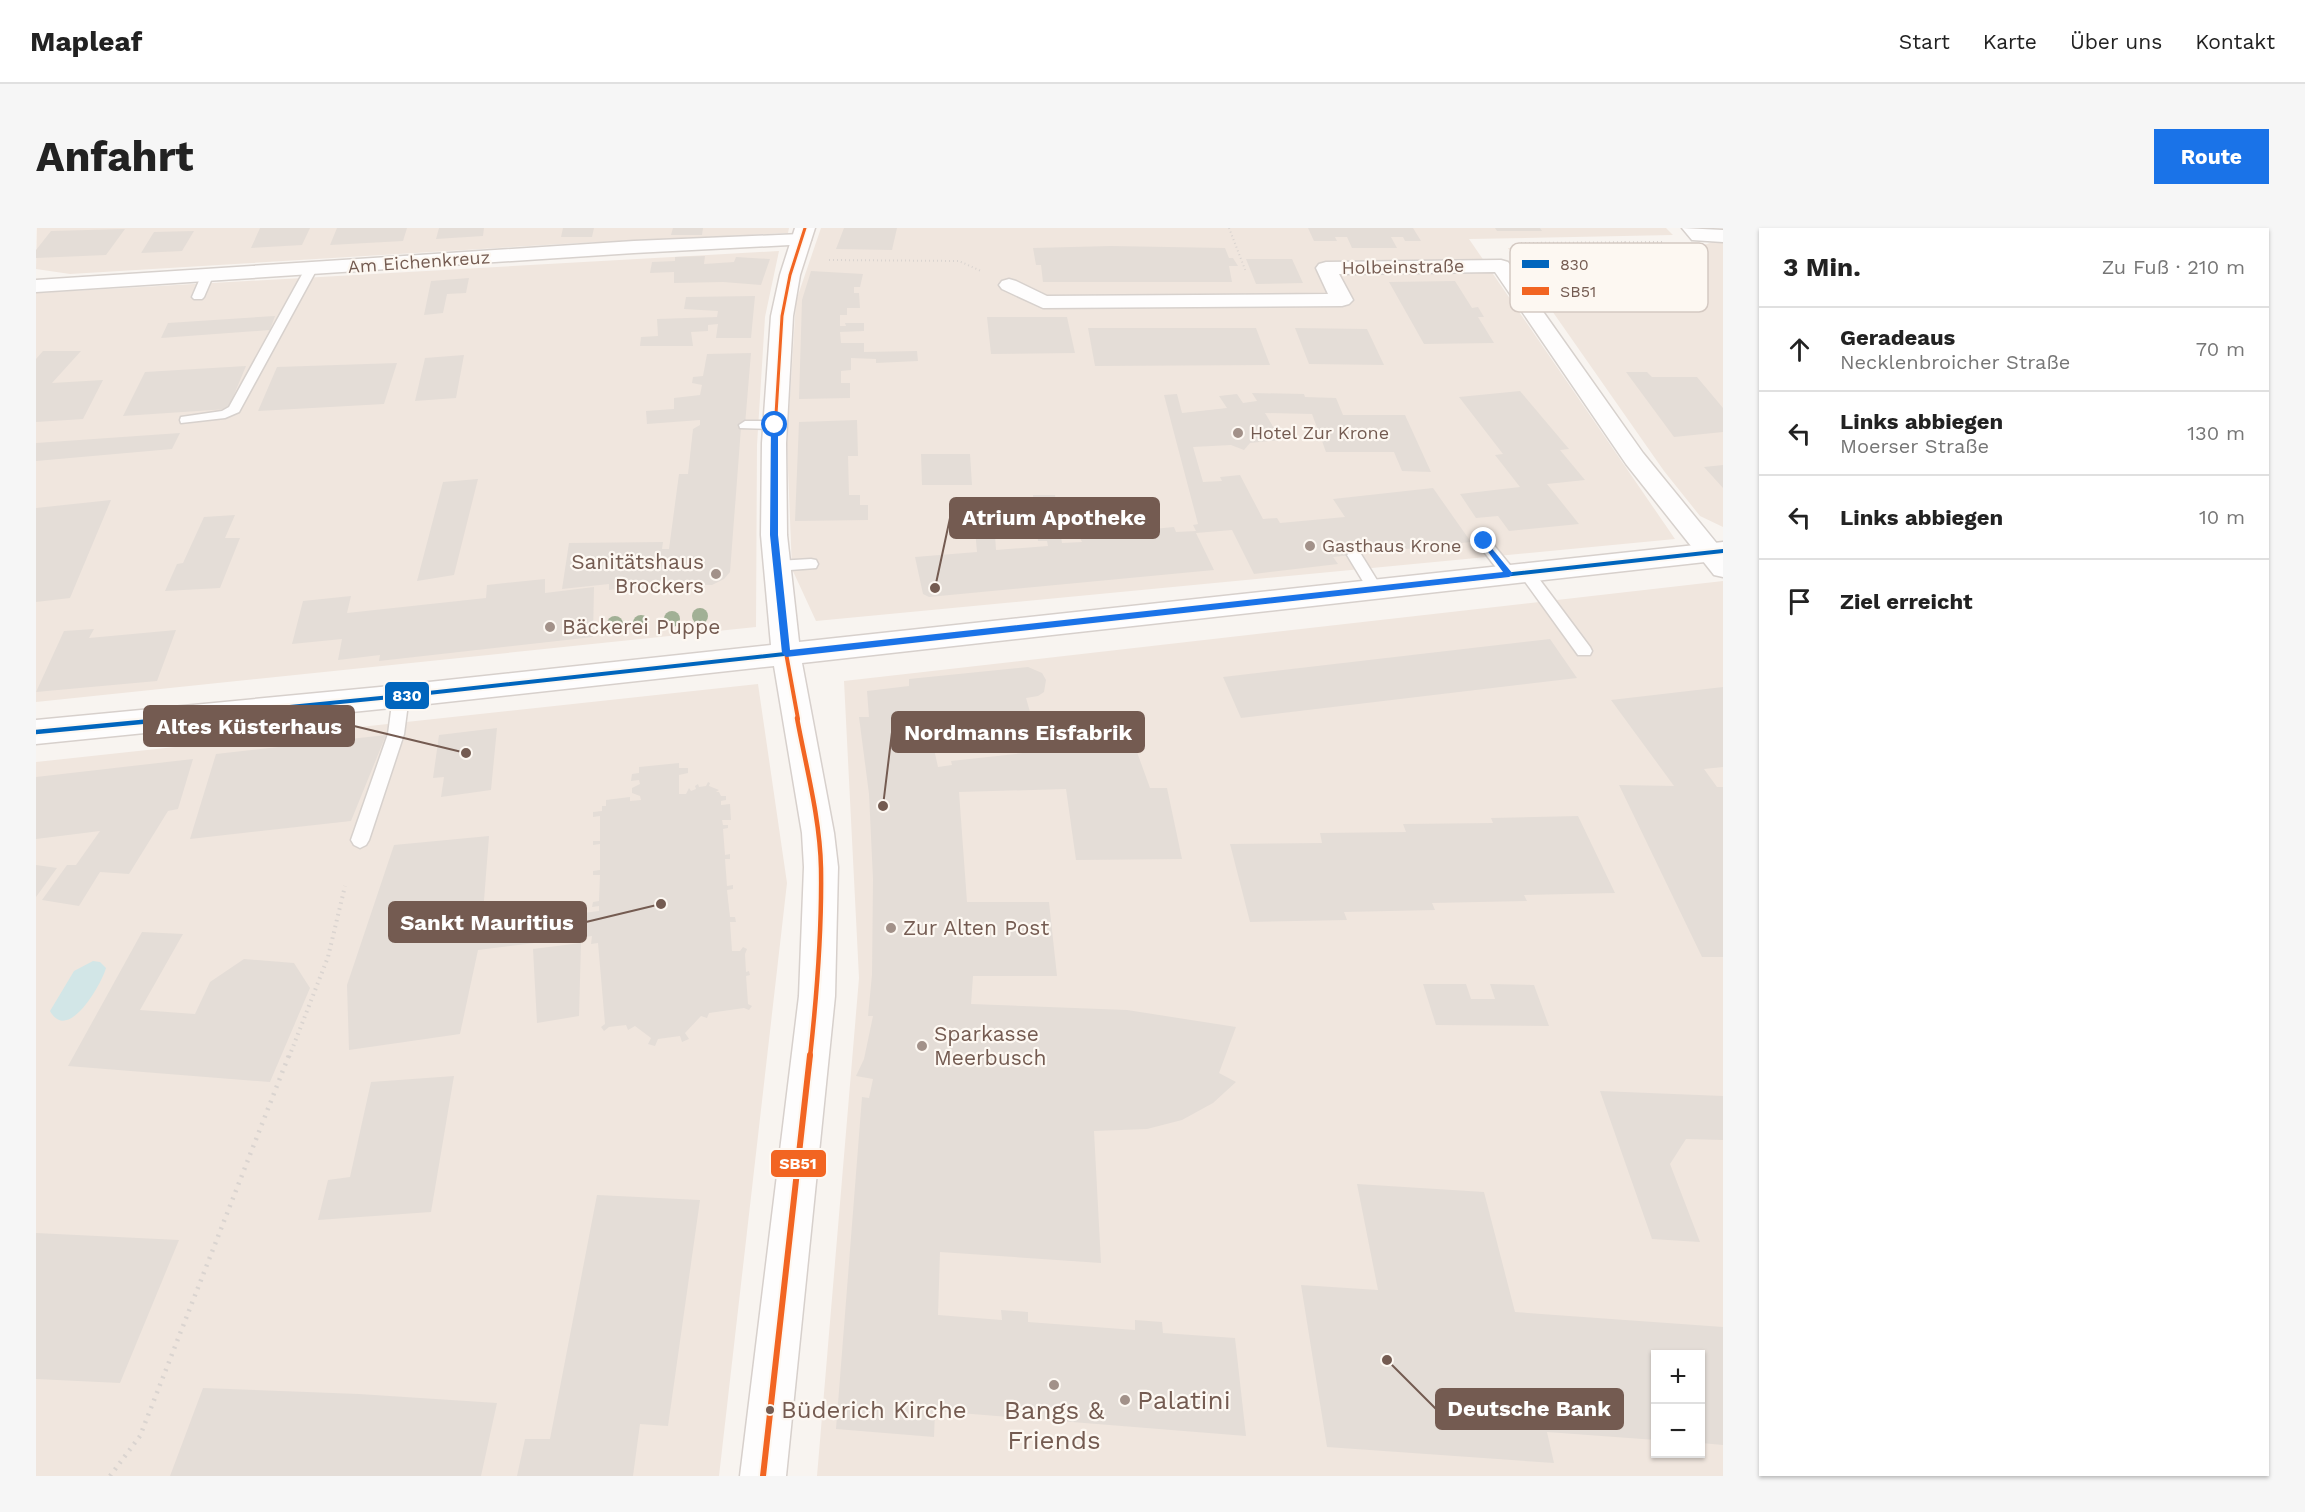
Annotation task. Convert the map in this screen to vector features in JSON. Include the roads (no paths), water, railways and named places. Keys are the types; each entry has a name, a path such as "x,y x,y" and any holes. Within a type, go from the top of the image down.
{"main road":[{"path":"1695,232 1723,236"},
{"name":"Am Eichenkreuz","path":"36,286 311,269 635,238 800,243"},
{"path":"763,1476 817,996 821,867 818,833 786,653 774,523 775,425 782,316 800,243"},
{"name":"Holbeinstraße","path":"1009,285 1042,302 1258,301 1342,300 1326,268 1501,266 1510,279"},
{"path":"1532,312 1646,475 1718,557"},
{"path":"36,732 401,696 1517,573 1718,557"}],"lane":[{"path":"186,420 225,414 234,409 311,269"},
{"path":"198,297 207,276"},
{"path":"745,425 775,425"},
{"path":"1484,541 1517,573 1584,651"},
{"path":"1354,555 1375,589"},
{"path":"777,566 811,564"},
{"path":"360,840 396,734 401,696"}],"place":[{"name":"Hotel Zur Krone","path":"1238,433"},
{"name":"Gasthaus Krone","path":"1310,546"},
{"name":"Sanitätshaus Brockers","path":"716,574"},
{"name":"Atrium Apotheke","path":"935,588"},
{"name":"Bäckerei Puppe","path":"550,627"},
{"name":"Altes Küsterhaus","path":"466,753"},
{"name":"Nordmanns Eisfabrik","path":"883,806"},
{"name":"Sankt Mauritius","path":"661,904"},
{"name":"Zur Alten Post","path":"891,928"},
{"name":"Sparkasse Meerbusch","path":"922,1046"},
{"name":"Deutsche Bank","path":"1387,1360"},
{"name":"Bangs & Friends","path":"1054,1385"},
{"name":"Palatini","path":"1125,1400"},
{"name":"Büderich Kirche","path":"770,1410"}]}
